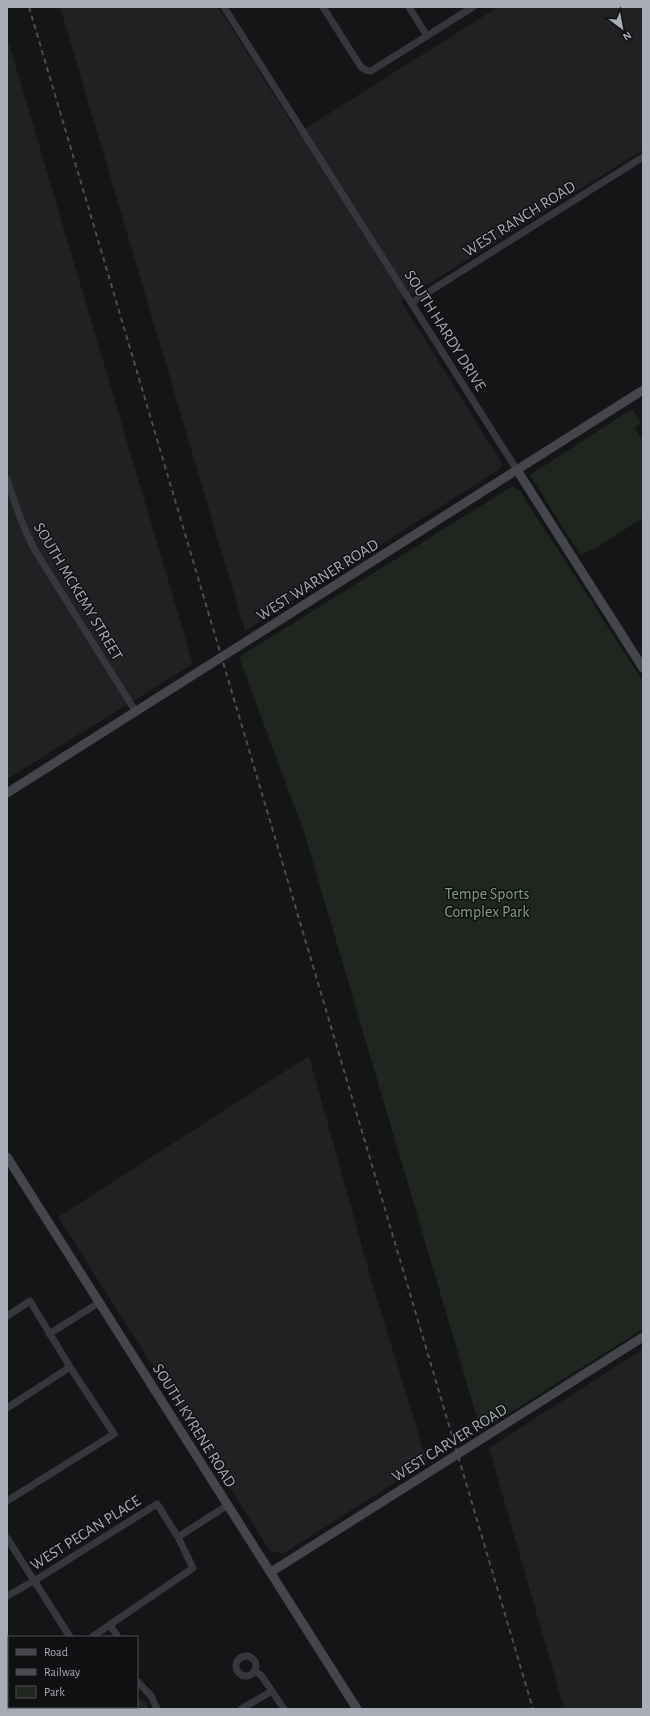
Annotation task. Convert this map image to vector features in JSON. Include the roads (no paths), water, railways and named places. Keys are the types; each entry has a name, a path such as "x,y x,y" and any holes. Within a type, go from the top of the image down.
{"main road":[{"name":"WEST WARNER ROAD","path":"7,793 643,390"},
{"name":"SOUTH HARDY DRIVE","path":"517,470 643,668"},
{"name":"SOUTH KYRENE ROAD","path":"7,1157 357,1709"},
{"name":"WEST CARVER ROAD","path":"271,1572 643,1337"}],"street":[{"name":"SOUTH HARDY DRIVE","path":"224,7 517,470"},
{"path":"323,7 360,67 371,71 473,7"},
{"path":"409,7 427,36"},
{"name":"WEST RANCH ROAD","path":"411,303 643,157"},
{"name":"SOUTH MCKEMY STREET","path":"7,479 15,505 36,552 136,712"},
{"path":"7,1316 30,1301 49,1334 114,1434 7,1501"},
{"path":"49,1334 100,1302"},
{"path":"7,1408 70,1367"},
{"name":"WEST PECAN PLACE","path":"7,1596 34,1581 157,1504 178,1537"},
{"path":"94,1636 193,1568 178,1537 228,1505"},
{"path":"7,1538 69,1636"},
{"path":"110,1625 117,1636"},
{"path":"254,1671 261,1675 284,1709"},
{"path":"138,1682 151,1696 157,1709"},
{"path":"240,1709 272,1691"}],"railway":[{"path":"29,7 533,1709"}],"park label":[{"name":"Tempe Sports Complex Park","path":"487,902"}]}
